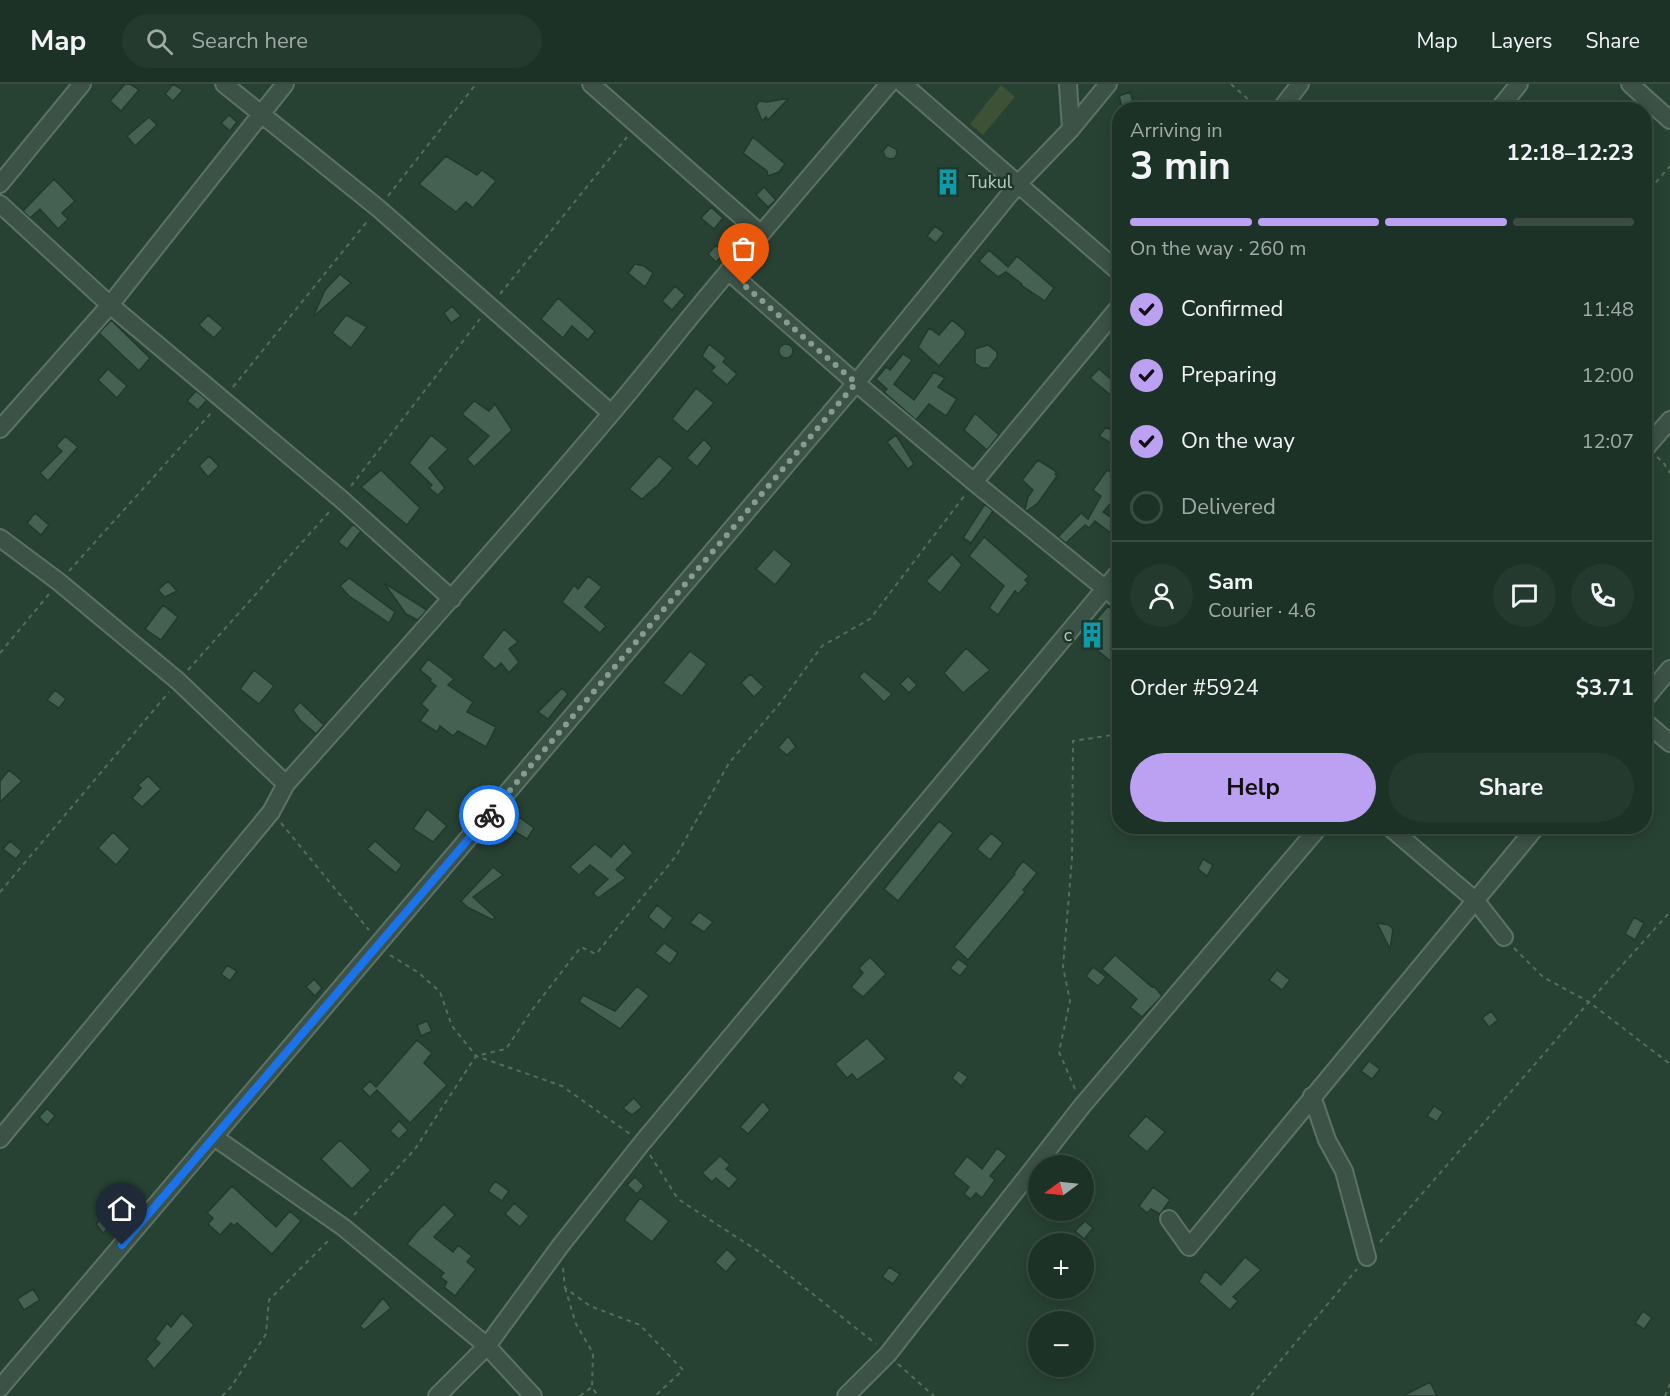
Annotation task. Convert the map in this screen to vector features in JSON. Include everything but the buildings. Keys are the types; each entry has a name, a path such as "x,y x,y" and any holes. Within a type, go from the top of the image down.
{"street":[{"path":"0,184 82,84"},
{"path":"224,84 378,208 611,413"},
{"path":"0,429 111,305 285,84"},
{"path":"591,84 761,234"},
{"path":"0,1138 272,812 286,784 452,599 889,84"},
{"path":"903,84 1112,266"},
{"path":"1068,84 1071,129"},
{"path":"0,1388 856,383 1018,184 1071,129 1108,84"},
{"path":"1286,102 1300,84"},
{"path":"1504,102 1519,84"},
{"path":"1630,84 1650,102"},
{"path":"1652,104 1670,120"},
{"path":"0,204 111,305 341,499 452,599"},
{"path":"728,271 856,383 1112,594"},
{"path":"974,482 1112,316"},
{"path":"1652,441 1670,420"},
{"path":"0,538 59,582 178,681 286,784"},
{"path":"437,1396 487,1347 561,1245 642,1143 1112,581"},
{"path":"1652,690 1670,669"},
{"path":"1652,728 1670,743"},
{"path":"846,1396 888,1354 1082,1106 1313,834"},
{"path":"1397,834 1475,900 1504,937"},
{"path":"1168,1219 1189,1247 1530,834"},
{"path":"1312,1096 1327,1140 1344,1171 1367,1257"},
{"path":"214,1137 342,1227 487,1347 533,1396"}],"path":[{"path":"0,654 59,582 222,400 476,84"},
{"path":"1231,84 1251,102"},
{"path":"0,892 178,681 341,499 490,306 638,124"},
{"path":"1652,187 1670,166"},
{"path":"222,1396 231,1387 266,1334 268,1300 342,1227 415,1149 476,1056 506,1049 532,1010 581,947 596,954 676,856 729,762 781,702 822,646 870,619 974,482"},
{"path":"1082,1106 1059,1052 1070,1000 1063,967 1072,858 1073,741 1112,735"},
{"path":"272,812 392,958 419,973 440,992 452,1026 476,1056 562,1086 642,1143 678,1199 762,1253 888,1354 934,1396"},
{"path":"1251,1396 1367,1257 1670,912"},
{"path":"1504,937 1543,977 1589,1002 1670,1064"},
{"path":"561,1245 565,1288 576,1323 593,1353 592,1387 598,1396"},
{"path":"565,1288 590,1306 640,1325 683,1370 655,1396"},
{"path":"1665,1396 1670,1384"},
{"path":"580,1396 592,1387"}],"green space":[{"path":"1001,85 1015,97 983,135 970,124"}],"way so far":[{"path":"489,815 856,383 744,285"}],"place":[{"name":"Tukul","path":"948,182"},
{"name":"c","path":"1092,635"}],"route":[{"path":"122,1245 489,815"}]}
